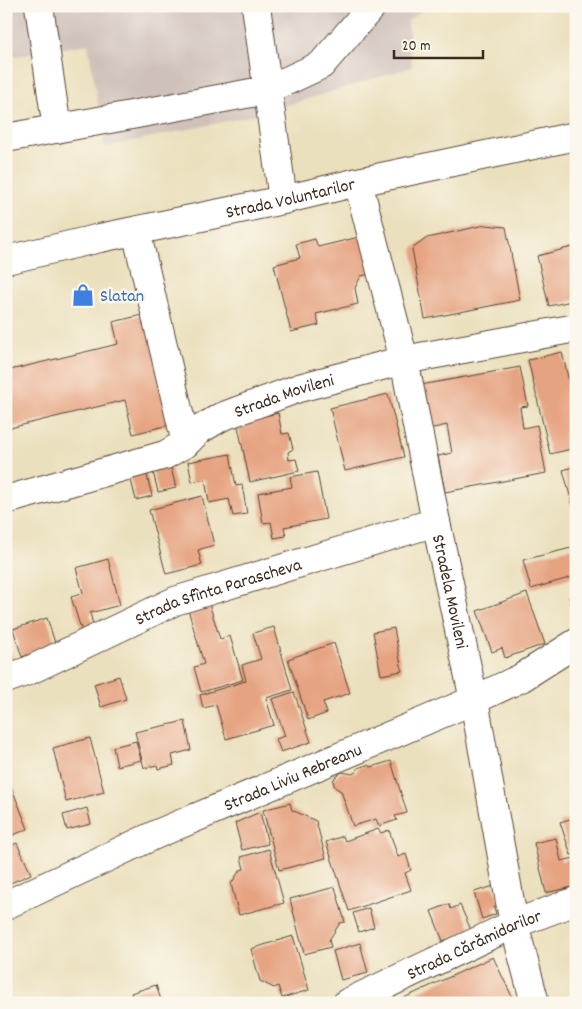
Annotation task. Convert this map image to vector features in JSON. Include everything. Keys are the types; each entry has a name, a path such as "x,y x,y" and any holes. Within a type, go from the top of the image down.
{"street":[{"path":"39,6 57,128"},
{"path":"256,6 282,200"},
{"path":"6,138 267,90 321,65 372,6"},
{"name":"Strada Voluntarilor","path":"6,260 576,136"},
{"name":"Stradela Movileni","path":"358,182 404,360 474,700 514,924 535,1003"},
{"path":"136,231 186,443"},
{"name":"Strada Movileni","path":"6,500 165,454 186,443 199,430 221,417 299,388 404,360 576,328"},
{"name":"Strada Sfînta Parascheva","path":"6,679 28,671 175,601 436,522"},
{"name":"Strada Liviu Rebreanu","path":"6,905 157,834 474,700 520,678 576,643"},
{"name":"Strada Cărămidarilor","path":"347,1003 514,924 576,901"}],"shaded area":[{"path":"6,6 428,6 408,21 412,67 255,115 105,147 88,44 6,58"}],"building":[{"path":"485,225 506,227 520,300 425,319 412,249 427,238"},
{"path":"363,236 371,274 361,276 355,288 358,304 316,314 319,325 291,332 274,265 300,258 296,244 315,239 318,247"},
{"path":"576,246 576,300 549,306 537,256"},
{"path":"146,314 173,424 133,434 125,400 6,429 6,371 118,344 113,322"},
{"path":"562,352 572,394 576,393 576,448 550,454 528,360"},
{"path":"520,367 528,406 520,407 523,428 537,425 546,473 445,492 438,456 452,453 447,425 429,429 421,385"},
{"path":"388,394 404,457 345,471 330,408"},
{"path":"278,413 282,434 289,433 293,449 288,452 289,460 296,459 299,471 250,482 237,422"},
{"path":"230,454 236,486 242,485 247,514 233,516 229,499 209,503 205,479 192,482 188,462"},
{"path":"170,464 176,488 158,492 152,468"},
{"path":"576,466 576,514 575,514 563,470"},
{"path":"146,472 152,496 136,500 130,476"},
{"path":"317,472 326,519 284,527 286,536 274,538 271,522 263,523 258,493 292,487 290,477"},
{"path":"202,496 214,545 198,550 202,565 166,574 149,510"},
{"path":"571,548 576,566 576,576 531,589 523,560"},
{"path":"108,559 120,605 90,613 94,628 82,632 71,597 83,593 76,568"},
{"path":"527,593 545,644 505,658 502,648 492,652 477,611"},
{"path":"576,595 576,619 575,620 569,597"},
{"path":"208,600 220,639 230,636 243,680 201,692 194,667 204,664 187,606"},
{"path":"47,618 56,646 22,657 13,629"},
{"path":"274,627 292,690 266,698 274,725 226,739 216,705 203,708 200,695 246,681 242,665 261,659 253,633"},
{"path":"394,628 402,671 381,675 373,632"},
{"path":"334,643 350,693 323,702 327,713 308,720 288,659"},
{"path":"9,649 14,661 6,664 6,650"},
{"path":"119,676 126,699 101,707 94,684"},
{"path":"294,692 311,742 281,752 276,739 285,736 272,699"},
{"path":"185,721 191,750 172,755 174,765 158,769 157,765 144,768 135,732"},
{"path":"90,738 104,792 66,802 53,748"},
{"path":"136,741 141,760 117,766 113,747"},
{"path":"391,761 407,813 395,816 397,820 379,826 376,819 353,826 341,791 334,785 335,777 342,772 352,774 358,768 367,765 371,767"},
{"path":"9,781 28,829 6,838 6,782"},
{"path":"290,803 292,810 316,821 326,858 279,870 263,810"},
{"path":"87,808 91,824 67,830 63,815"},
{"path":"260,812 268,844 242,850 235,823"},
{"path":"576,817 576,854 571,855 560,822"},
{"path":"378,829 381,833 389,830 398,857 406,854 411,870 405,873 411,890 349,911 326,842 343,836 345,841"},
{"path":"556,838 561,861 575,858 576,886 546,893 534,843"},
{"path":"17,843 31,874 6,885 6,848"},
{"path":"269,849 284,903 239,915 231,884 240,870 244,869 241,857"},
{"path":"494,886 500,904 494,907 496,914 482,919 474,892"},
{"path":"335,887 345,922 340,923 329,940 331,947 304,954 290,899"},
{"path":"449,904 451,909 460,905 471,930 443,941 431,911"},
{"path":"369,908 374,927 359,932 353,913"},
{"path":"293,936 309,990 282,998 278,986 274,988 260,981 251,949"},
{"path":"360,943 368,973 341,980 333,951"},
{"path":"493,957 515,1003 393,1003"},
{"path":"156,985 162,1003 134,1003 131,993"}],"place":[{"name":"Slatan","path":"83,295"}]}
